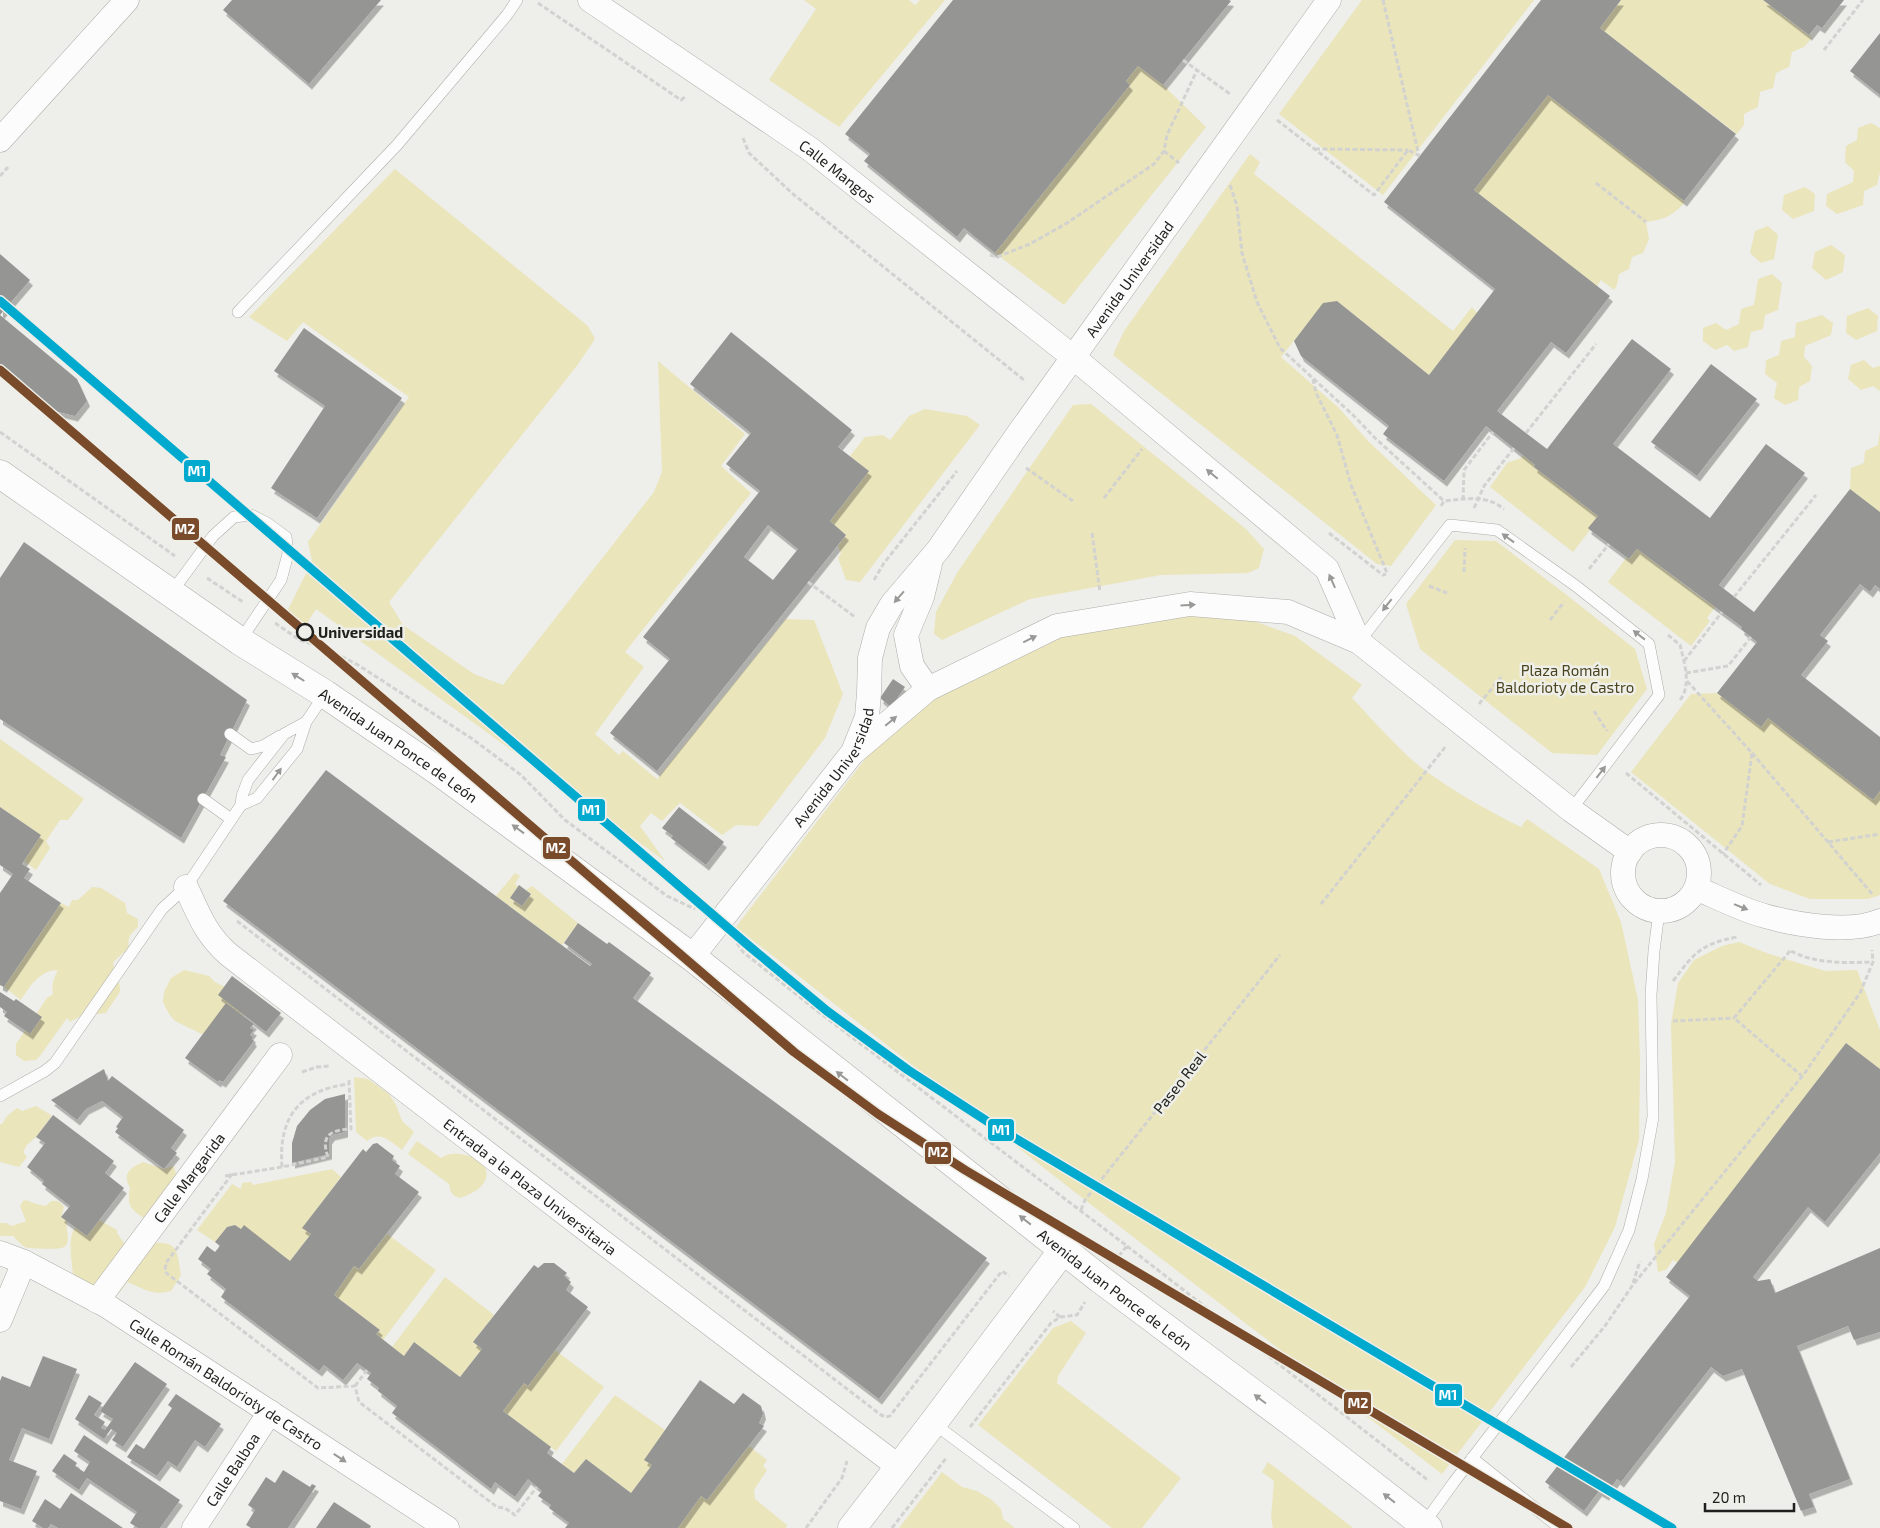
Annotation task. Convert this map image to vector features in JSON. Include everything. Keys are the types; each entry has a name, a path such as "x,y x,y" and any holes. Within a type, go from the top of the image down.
{"street":[{"path":"0,140 127,0"},
{"name":"Calle Mangos","path":"590,0 810,149 1073,358 1327,569 1358,642"},
{"name":"Avenida Universidad","path":"692,957 854,752 867,716 870,658 878,628 892,604 931,560 1329,0"},
{"name":"Avenida Juan Ponce de León","path":"0,474 240,641 325,694 438,771 692,957 1063,1250 1306,1433 1425,1526"},
{"name":"Avenida Universidad","path":"928,689 912,666 906,635 922,597 931,560"},
{"path":"854,752 928,689 1057,626 1190,604 1288,612 1358,642 1571,810 1630,852"},
{"path":"1662,834 1677,838 1689,846 1697,858 1700,873 1696,888 1688,900 1675,908 1659,911 1646,908 1634,899 1626,887 1623,872 1627,858 1635,845 1648,837 1662,834"},
{"name":"Entrada a la Plaza Universitaria","path":"186,887 204,926 214,941 228,954 898,1467"},
{"path":"1696,888 1764,916 1828,928 1877,916"},
{"name":"Calle Margarida","path":"97,1301 280,1055"},
{"path":"852,1528 933,1424 1063,1250"},
{"name":"Calle Román Baldorioty de Castro","path":"0,1252 24,1262 97,1301 447,1528"},
{"path":"0,1320 24,1262"},
{"name":"Calle Balboa","path":"194,1528 270,1412"}],"lane":[{"path":"238,312 397,145 517,0"},
{"path":"172,593 213,536 234,517 251,515 286,536 288,554 281,580 240,641"},
{"path":"1358,642 1450,525 1497,530 1576,586 1649,644 1659,695 1571,810"},
{"path":"241,805 257,798 267,788 297,749 306,722 325,694"},
{"path":"230,734 251,749 263,746 306,722"},
{"path":"0,1096 45,1071 55,1063 162,909 186,887 241,805 248,780 284,734"},
{"path":"203,799 231,819"},
{"path":"1425,1526 1445,1494 1604,1286 1629,1230 1642,1179 1653,1117 1652,995 1654,951 1659,911"},
{"path":"933,1424 1074,1528"},
{"path":"1472,1458 1560,1528"}],"path":[{"path":"534,0 681,100 688,95"},
{"path":"1314,149 1408,150 1420,156 1384,0"},
{"path":"1824,50 1863,0"},
{"path":"1183,60 1234,97"},
{"path":"984,253 997,257 1030,244 1067,223 1154,164 1164,151 1167,135 1197,70"},
{"path":"1270,115 1374,195 1408,150"},
{"path":"739,130 749,153 793,194 1025,381"},
{"path":"1164,151 1183,166"},
{"path":"1228,182 1232,187 1237,206 1242,253 1257,302 1280,348 1444,501"},
{"path":"1596,183 1646,222"},
{"path":"1526,432 1596,344"},
{"path":"1313,379 1316,393 1338,435 1351,485 1385,574 1328,532"},
{"path":"1464,500 1464,470 1493,432"},
{"path":"1104,498 1144,446"},
{"path":"1484,486 1514,448"},
{"path":"1023,466 1072,501"},
{"path":"1734,597 1816,495"},
{"path":"1092,533 1100,593"},
{"path":"1590,568 1608,544"},
{"path":"808,582 856,617"},
{"path":"1091,594 1109,591"},
{"path":"1683,662 1722,612"},
{"path":"1686,673 1728,666 1751,637"},
{"path":"1641,1258 1632,1286 1802,1076 1860,993 1873,962 1877,916 1827,842 1752,753 1687,681"},
{"path":"1594,711 1629,766 1625,773 1766,888"},
{"path":"1723,854 1742,826 1752,753"},
{"path":"1321,904 1426,771"},
{"path":"1827,842 1880,834"},
{"path":"234,919 886,1417 890,1416 1002,1271 1060,1317 1051,1323 892,1528"},
{"path":"1673,981 1692,956 1714,941 1740,936"},
{"path":"1782,947 1798,956 1839,963 1873,962"},
{"path":"1734,1018 1790,951"},
{"name":"Paseo Real","path":"1081,1210 1086,1200 1280,955"},
{"path":"1668,1021 1734,1018 1802,1076"},
{"path":"183,1186 232,1174 282,1167 328,1157 325,1148 331,1132 351,1129 349,1046"},
{"path":"282,1167 280,1149 282,1137 289,1118 295,1110 303,1101 318,1092 349,1084"},
{"path":"232,1174 166,1263 165,1272 318,1388 355,1386"},
{"path":"1127,1246 1445,1494"},
{"path":"355,1386 367,1370"},
{"path":"355,1386 360,1402 497,1507 505,1508 516,1515 537,1487"},
{"path":"806,1528 846,1471 847,1458 841,1447 872,1408"}],"green space":[{"path":"804,0 909,0 915,5 920,0 945,0 839,127 769,80 816,9"},
{"path":"1362,0 1534,0 1383,195 1279,114"},
{"path":"1621,0 1763,0 1812,38 1804,47 1792,52 1789,67 1776,73 1773,88 1760,92 1758,107 1744,114 1744,125 1737,134 1600,28"},
{"path":"1138,66 1163,85 1206,127 1064,305 995,253 1130,85 1126,81"},
{"path":"1548,95 1685,202 1668,216 1646,222 1649,239 1643,253 1632,257 1629,269 1619,274 1614,290 1601,280 1597,286 1474,190"},
{"path":"1871,123 1880,128 1880,172 1877,185 1864,191 1863,205 1837,214 1826,206 1827,194 1853,182 1854,171 1845,162 1846,146 1857,140 1858,128"},
{"path":"1250,154 1260,162 1254,174 1453,331 1472,307 1477,313 1429,375 1337,301 1323,304 1281,357 1339,408 1368,441 1436,505 1391,566 1377,564 1113,355 1124,331"},
{"path":"395,169 588,326 595,339 576,367 389,602 403,625 474,674 503,685 654,492 662,472 658,361 745,434 721,466 751,493 625,652 644,667 595,734 619,755 623,751 657,779 786,619 814,620 843,694 825,738 758,826 736,825 722,835 680,803 662,821 651,813 640,826 665,861 316,609 304,628 286,614 312,561 308,542 409,397 303,322 287,341 249,317"},
{"path":"1805,187 1815,194 1814,211 1793,219 1782,210 1784,195"},
{"path":"1768,226 1778,235 1774,259 1761,263 1750,253 1755,231"},
{"path":"1831,245 1845,255 1843,272 1826,280 1812,268 1815,252"},
{"path":"1772,274 1782,283 1778,310 1765,315 1763,329 1751,332 1748,347 1734,351 1727,345 1715,350 1703,341 1703,328 1716,323 1726,330 1739,324 1741,309 1754,305 1758,279"},
{"path":"1868,308 1878,316 1877,331 1856,340 1846,333 1847,316"},
{"path":"1822,315 1833,323 1831,335 1805,346 1804,357 1812,366 1810,381 1799,387 1798,400 1785,405 1774,398 1777,383 1765,374 1766,360 1779,355 1781,341 1795,337 1796,323"},
{"path":"1864,360 1873,368 1880,366 1880,391 1873,386 1861,390 1848,379 1851,365"},
{"path":"1091,404 1246,529 1264,549 1259,568 1248,573 1161,575 1030,599 942,640 934,634 936,612 957,573 1073,405"},
{"path":"925,409 967,416 980,425 860,582 846,580 838,558 841,553 838,546 846,535 830,521 869,471 850,456 865,437 883,435 890,440 909,416"},
{"path":"1880,431 1880,512 1850,489 1851,468 1864,463 1865,451 1878,445"},
{"path":"1523,455 1535,465 1534,467 1598,516 1573,552 1490,487 1507,463 1521,458"},
{"name":"Plaza Román Baldorioty de Castro","path":"1455,540 1496,541 1635,649 1647,689 1597,755 1552,753 1420,649 1406,604"},
{"path":"1637,549 1715,607 1707,618 1710,621 1691,646 1608,582 1626,558 1629,559"},
{"path":"1190,614 1251,620 1295,636 1362,685 1352,698 1397,746 1427,772 1473,801 1521,827 1527,819 1599,869 1621,922 1638,1000 1640,1064 1639,1140 1615,1227 1585,1287 1442,1474 1085,1200 736,927 872,750 944,690 1061,635"},
{"path":"1717,693 1761,727 1768,718 1873,800 1880,791 1880,895 1868,899 1810,899 1770,884 1631,772 1691,694"},
{"path":"0,739 84,799 68,820 60,820 46,841 50,848 36,870 24,861 41,835 0,807"},
{"path":"515,873 520,876 515,884 518,886 510,898 522,906 531,894 526,890 532,886 578,923 562,945 496,896"},
{"path":"92,887 101,888 125,903 127,913 138,919 138,927 129,939 129,948 113,962 120,991 106,1013 96,1014 88,1012 70,1022 67,1018 36,1060 24,1061 16,1055 16,1044 47,998 53,994 53,981 58,970 46,973 36,980 21,1000 4,987 61,903 69,907 72,900 78,900"},
{"path":"1739,942 1769,954 1825,971 1857,970 1880,1030 1880,1069 1846,1043 1678,1263 1673,1260 1666,1270 1658,1272 1654,1244 1666,1213 1675,1162 1671,1024 1678,983 1694,960 1722,946"},
{"path":"184,970 209,976 215,982 237,993 250,1010 237,1021 210,1038 175,1021 163,1002 164,992 171,978"},
{"path":"354,1077 368,1079 389,1094 396,1105 402,1121 414,1132 402,1150 385,1138 376,1137 367,1141 356,1132"},
{"path":"36,1106 51,1115 51,1117 36,1137 27,1145 23,1152 27,1157 19,1167 0,1162 0,1124 17,1108 22,1111"},
{"path":"417,1141 441,1158 449,1154 456,1154 470,1156 479,1160 486,1172 484,1183 470,1194 459,1198 455,1196 449,1184 408,1154"},
{"path":"143,1162 164,1169 174,1166 178,1183 145,1219 130,1206 130,1187 127,1178 127,1174 132,1168"},
{"path":"332,1169 341,1177 303,1227 311,1234 290,1261 244,1226 241,1229 235,1225 227,1227 215,1242 197,1230 232,1184 241,1189 242,1183 251,1182 253,1185"},
{"path":"26,1200 46,1206 50,1202 55,1201 62,1204 64,1207 61,1217 67,1221 68,1238 68,1242 64,1247 51,1249 28,1248 13,1236 0,1236 0,1223 12,1226 26,1221 20,1206"},
{"path":"99,1220 117,1230 126,1246 163,1243 172,1246 177,1255 181,1275 171,1291 153,1292 127,1282 120,1292 96,1289 73,1275 71,1238 75,1227 87,1236"},
{"path":"387,1234 436,1270 383,1340 376,1334 380,1330 334,1295 354,1266 359,1269"},
{"path":"445,1277 494,1315 473,1342 482,1349 460,1377 414,1342 404,1356 392,1347"},
{"path":"1071,1321 1086,1333 1058,1376 1057,1383 1181,1478 1142,1528 1112,1528 978,1425 1053,1328"},
{"path":"555,1350 604,1387 556,1451 503,1411 524,1383 528,1386"},
{"path":"615,1395 665,1430 645,1460 652,1465 631,1493 586,1459 574,1473 562,1464"},
{"path":"749,1446 767,1460 763,1466 767,1470 754,1490 755,1499 787,1525 786,1528 678,1528 701,1496 708,1499"},
{"path":"1268,1462 1353,1528 1273,1528 1271,1517 1274,1481 1262,1472"},
{"path":"942,1472 962,1487 977,1491 992,1500 1001,1509 1003,1519 1015,1528 899,1528"}],"building":[{"path":"232,0 381,0 309,84 223,10"},
{"path":"953,0 1231,1 1163,85 1138,66 1126,81 1130,85 995,253 964,228 957,237 864,161 870,154 845,134"},
{"path":"1541,0 1621,0 1600,28 1736,134 1684,201 1548,95 1474,190 1610,296 1566,353 1551,342 1497,411 1547,449 1632,339 1671,369 1613,444 1710,518 1766,444 1805,473 1719,585 1754,612 1850,489 1880,512 1880,589 1875,585 1870,592 1860,584 1820,635 1828,641 1801,675 1880,737 1880,791 1873,800 1768,718 1761,727 1717,693 1757,642 1741,629 1742,627 1637,549 1629,559 1590,530 1588,528 1598,516 1534,467 1535,465 1486,426 1444,481 1383,434 1389,426 1301,356 1294,341 1323,303 1337,301 1429,375 1495,289 1384,202"},
{"path":"1763,0 1844,0 1822,28 1817,25 1809,35"},
{"path":"1880,33 1880,95 1850,71"},
{"path":"0,254 30,280 0,315"},
{"path":"0,315 77,379 87,401 75,416 50,410 0,368"},
{"path":"304,328 402,398 317,518 271,488 325,406 274,371"},
{"path":"731,332 852,430 838,447 869,471 830,521 846,535 657,771 610,733 670,659 643,637 760,491 726,464 751,433 690,384","holes":["768,525 798,549 773,580 744,557"]},
{"path":"1711,364 1757,399 1697,476 1651,442"},
{"path":"24,542 247,700 220,755 226,757 181,838 0,719 0,578"},
{"path":"893,679 905,687 891,707 880,698"},
{"path":"326,770 590,966 592,964 564,943 578,923 607,944 609,942 651,973 633,998 987,1258 879,1399 223,901"},
{"path":"0,807 41,835 22,864 30,869 24,878 61,903 4,987 0,985 0,893 13,874 0,865"},
{"path":"679,807 724,842 706,865 671,838 673,836 662,828"},
{"path":"519,885 531,894 522,906 510,898"},
{"path":"232,976 281,1013 266,1032 218,995"},
{"path":"0,992 14,1001 16,999 42,1017 30,1034 4,1016 7,1012 0,1007"},
{"path":"226,1003 254,1024 250,1028 254,1030 250,1035 254,1041 223,1082 219,1080 218,1082 185,1058"},
{"path":"1846,1043 1880,1069 1880,1153 1825,1222 1808,1207 1753,1277 1758,1281 1770,1279 1775,1293 1880,1248 1880,1332 1854,1340 1848,1326 1797,1346 1850,1479 1809,1494 1814,1507 1801,1511 1742,1369 1723,1376 1711,1367 1621,1482 1617,1479 1606,1495 1599,1491 1584,1511 1545,1482 1690,1296 1666,1277"},
{"path":"104,1069 108,1081 112,1076 184,1130 171,1148 177,1153 164,1169 115,1132 123,1117 102,1101 86,1109 77,1120 51,1100"},
{"path":"345,1094 345,1132 332,1135 329,1139 329,1154 292,1163 292,1143 297,1126 310,1110 325,1099"},
{"path":"53,1115 114,1161 105,1173 124,1188 87,1236 61,1217 70,1206 42,1184 44,1181 27,1167 45,1143 36,1137"},
{"path":"377,1143 394,1156 392,1160 400,1166 395,1174 419,1192 359,1269 354,1266 334,1295 380,1330 376,1334 404,1356 414,1342 460,1377 482,1349 473,1342 534,1265 538,1268 544,1263 554,1263 567,1273 564,1276 571,1282 566,1290 588,1307 528,1386 524,1383 503,1411 551,1447 547,1453 574,1473 586,1459 631,1493 652,1465 644,1460 700,1380 734,1404 743,1393 761,1406 763,1414 759,1423 764,1426 707,1500 701,1496 678,1528 565,1528 569,1523 549,1508 551,1505 538,1496 542,1491 528,1479 515,1497 495,1482 491,1489 392,1413 397,1406 378,1391 379,1388 367,1379 371,1373 357,1363 343,1380 324,1365 319,1371 221,1297 226,1289 207,1274 211,1269 198,1259 207,1246 215,1252 220,1246 215,1242 227,1227 235,1225 241,1229 244,1225 290,1261 311,1234 302,1228 363,1149 366,1152 373,1144"},
{"path":"43,1356 77,1369 49,1439 22,1428 9,1460 37,1471 21,1509 0,1501 0,1381 2,1376 30,1387"},
{"path":"135,1362 167,1384 123,1447 112,1440 117,1433 111,1429 104,1439 75,1419 89,1395 102,1403 94,1415 105,1422 101,1428 105,1430 113,1419 100,1411"},
{"path":"176,1394 221,1424 205,1447 195,1440 177,1467 168,1461 157,1476 127,1457 136,1444 144,1449 172,1408 168,1405"},
{"path":"84,1435 180,1500 160,1528 138,1528 130,1523 137,1512 87,1478 79,1490 52,1471 64,1454 77,1463 75,1466 84,1472 90,1462 74,1451"},
{"path":"283,1470 310,1487 312,1484 316,1486 288,1528 251,1528 246,1525 255,1510 248,1505 266,1477 275,1483"},
{"path":"71,1493 123,1528 58,1528 51,1524 48,1528 43,1528 32,1521 45,1499 60,1509"},
{"path":"334,1502 371,1526 370,1528 316,1528"}],"transit line":[{"name":"M1","path":"0,301 827,1011 908,1070 993,1125 1672,1528"},
{"name":"M2","path":"0,370 794,1052 878,1114 965,1170 1568,1528"}],"place":[{"name":"Universidad","path":"305,632"}]}
